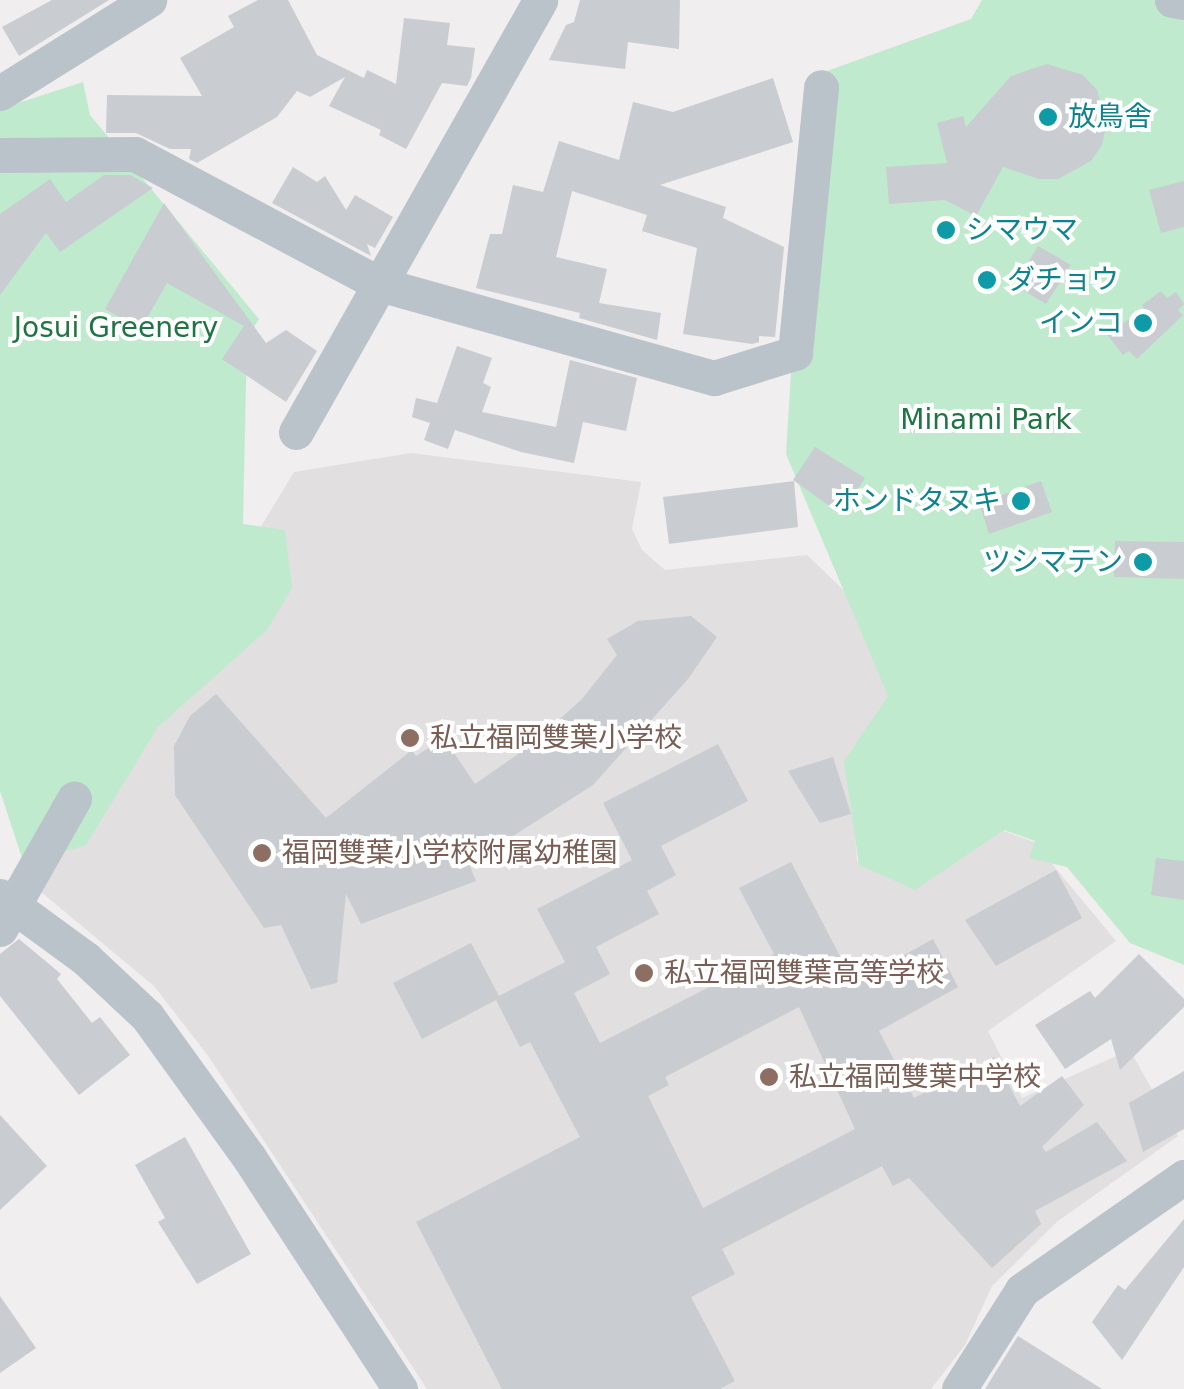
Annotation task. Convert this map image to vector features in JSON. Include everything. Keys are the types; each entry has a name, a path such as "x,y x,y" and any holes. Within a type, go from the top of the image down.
{"street":[{"path":"0,93 149,0"},
{"path":"296,432 540,0"},
{"path":"1172,0 1184,2"},
{"path":"0,154 135,154 379,284 714,378 795,353 821,87"},
{"path":"74,798 4,911 86,959 146,1016 250,1158 400,1389"},
{"path":"959,1389 1022,1290 1184,1176"}],"shaded area":[{"path":"411,453 641,482 632,529 642,550 665,570 807,555 862,608 902,699 850,768 857,861 914,889 1001,830 1034,842 1116,941 988,1031 1022,1098 1130,1050 1178,1136 1058,1221 992,1286 965,1345 931,1389 427,1389 209,1057 154,986 40,891 294,472"}],"green space":[{"name":"Minami Park","path":"982,0 1184,0 1184,965 1130,943 1067,867 1029,858 1035,841 1004,830 915,890 859,865 844,761 888,696 786,454 795,310 827,71 971,19"},
{"name":"Josui Greenery","path":"83,82 90,115 259,319 247,338 243,524 285,530 292,588 267,630 158,727 86,845 24,864 0,791 0,109"}],"building":[{"path":"52,0 109,0 19,56 2,27"},
{"path":"258,0 288,0 317,55 364,78 367,70 396,84 404,18 450,23 447,45 475,48 471,78 467,86 442,83 406,149 379,135 381,130 329,106 345,77 310,97 297,91 277,117 197,163 189,159 191,149 170,149 136,133 106,133 107,95 202,96 180,58 234,27 228,16"},
{"path":"580,0 680,0 679,49 628,42 625,69 549,60 566,25 574,22"},
{"path":"1047,64 1083,75 1097,90 1106,126 1102,145 1091,161 1058,179 1039,179 1003,167 976,216 945,200 889,204 886,167 947,163 937,123 963,116 966,127 1011,76"},
{"path":"773,78 793,142 660,185 726,207 723,218 784,247 775,337 759,336 759,342 752,344 683,334 697,248 642,231 647,215 572,191 556,257 607,269 599,303 661,313 657,340 579,318 580,313 476,288 490,234 502,234 513,185 543,192 559,141 619,160 633,102 673,112"},
{"path":"293,167 317,182 325,176 346,210 355,195 393,217 375,248 367,244 371,256 272,203"},
{"path":"104,175 130,175 153,188 60,252 46,233 0,295 0,214 50,179 66,202"},
{"path":"1184,181 1184,227 1161,233 1149,190"},
{"path":"164,203 266,343 286,330 317,351 286,402 222,359 244,326 167,283 141,329 105,309"},
{"path":"1038,246 1071,265 1046,304 1014,285"},
{"path":"1161,291 1167,298 1176,292 1184,304 1178,310 1183,315 1137,359 1129,351 1123,355 1106,333 1145,310 1142,305"},
{"path":"457,346 492,358 483,383 491,387 482,412 556,427 570,360 637,378 626,431 583,422 574,463 521,452 455,430 448,449 424,440 430,423 412,417 416,398 437,403"},
{"path":"815,447 865,478 842,515 793,480"},
{"path":"794,481 798,527 669,544 663,497"},
{"path":"1041,481 1052,512 989,534 979,503"},
{"path":"1115,541 1184,542 1184,579 1114,577"},
{"path":"691,616 717,637 688,679 593,785 469,864 476,881 361,924 346,894 337,983 311,989 281,925 264,928 175,795 174,746 190,716 216,694 326,818 412,750 416,756 444,738 475,784 531,745 582,699 617,655 607,639 638,621"},
{"path":"718,744 748,801 661,846 676,875 647,891 659,914 596,947 610,974 574,993 600,1043 774,954 739,888 791,862 854,983 933,939 958,987 879,1031 914,1098 994,1057 1020,1106 1062,1076 1084,1105 1042,1147 1046,1152 1097,1122 1127,1161 1035,1211 1041,1224 992,1268 909,1178 893,1186 882,1166 722,1249 735,1274 691,1297 735,1381 720,1389 502,1389 416,1222 580,1137 530,1042 520,1047 496,1000 422,1039 393,983 471,943 499,996 565,962 537,909 632,860 603,803","holes":["799,1007 855,1129 703,1208 648,1096 669,1085 665,1077"]},
{"path":"833,757 851,814 820,823 788,771"},
{"path":"1156,858 1184,861 1184,900 1151,895"},
{"path":"1056,870 1082,918 996,966 965,920"},
{"path":"19,939 61,974 57,979 92,1023 100,1017 130,1055 79,1095 0,996 0,954"},
{"path":"1139,954 1184,999 1184,1007 1120,1070 1111,1039 1065,1069 1035,1025 1090,991 1095,998"},
{"path":"1184,1071 1184,1129 1143,1152 1129,1103"},
{"path":"0,1115 47,1166 0,1210"},
{"path":"185,1137 251,1254 197,1284 158,1222 165,1218 135,1165"},
{"path":"1184,1219 1184,1267 1122,1360 1092,1322 1118,1285 1125,1290"},
{"path":"0,1296 36,1348 0,1373"},
{"path":"1018,1336 1102,1389 985,1389"}],"place":[{"name":"放鳥舎","path":"1048,117"},
{"name":"シマウマ","path":"946,230"},
{"name":"ダチョウ","path":"987,280"},
{"name":"インコ","path":"1143,323"},
{"name":"ホンドタヌキ","path":"1021,501"},
{"name":"ツシマテン","path":"1143,562"},
{"name":"私立福岡雙葉小学校","path":"410,738"},
{"name":"福岡雙葉小学校附属幼稚園","path":"262,853"},
{"name":"私立福岡雙葉高等学校","path":"644,973"},
{"name":"私立福岡雙葉中学校","path":"769,1077"}]}
